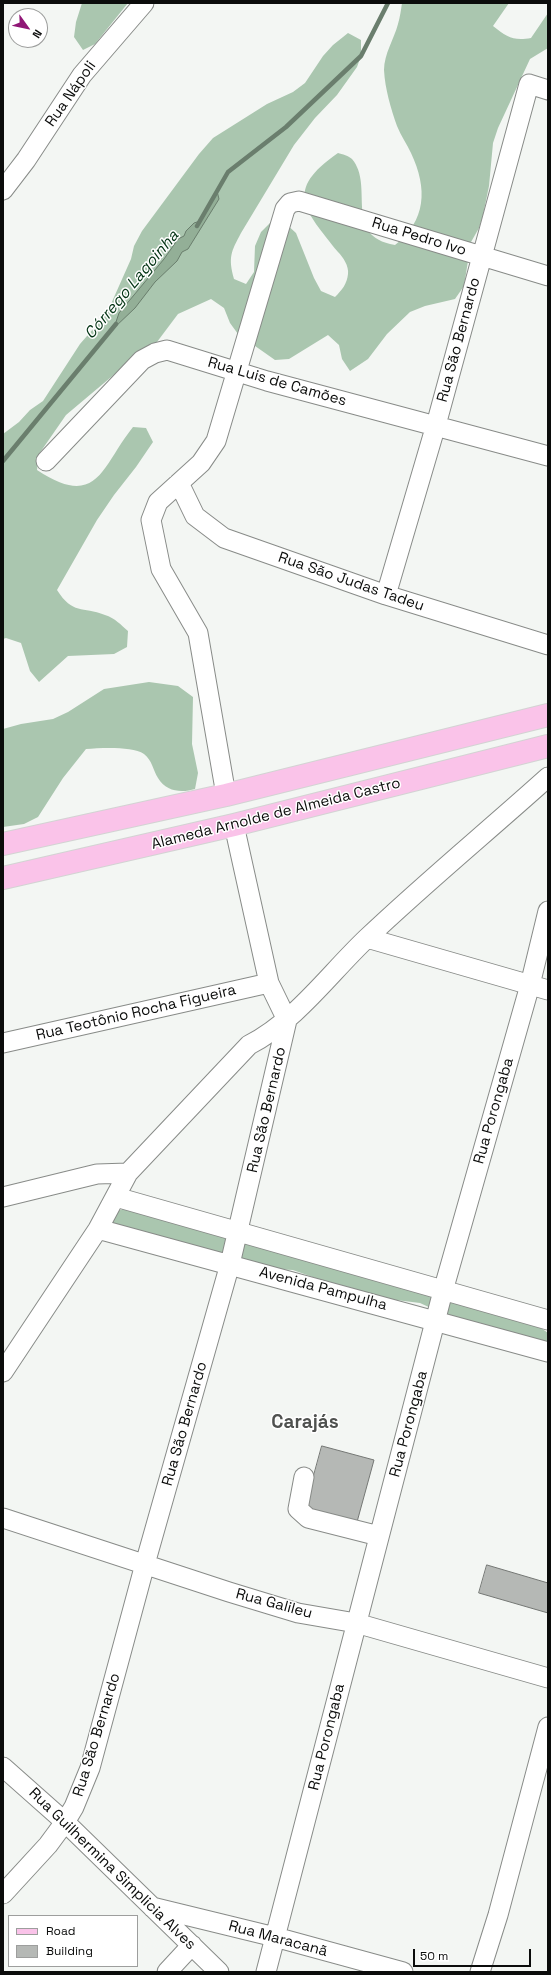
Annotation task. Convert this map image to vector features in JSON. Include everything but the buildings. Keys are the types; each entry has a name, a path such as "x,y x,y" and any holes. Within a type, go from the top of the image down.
{"main road":[{"name":"Alameda Arnolde de Almeida Castro","path":"3,844 226,795 548,715"},
{"name":"Alameda Arnolde de Almeida Castro","path":"3,878 234,825 548,746"},
{"path":"47,834 55,866"}],"street":[{"name":"Rua Nápoli","path":"3,190 26,160 82,75 144,3"},
{"name":"Rua São Bernardo","path":"386,595 436,425 529,84 548,90"},
{"name":"Rua Pedro Ivo","path":"236,371 285,209 290,202 298,201 548,276"},
{"name":"Rua Luis de Camões","path":"46,460 142,360 155,353 167,350 236,371 548,456"},
{"path":"226,795 198,633 161,569 151,520 158,502 201,463 216,441 236,371"},
{"name":"Rua São Judas Tadeu","path":"179,483 196,516 224,538 386,595 548,645"},
{"path":"3,1372 11,1347 98,1229 128,1173 249,1045 262,1038 287,1020 367,938 548,777"},
{"path":"234,825 269,984 287,1020"},
{"name":"Rua Porongaba","path":"266,1972 443,1291 539,988 548,911"},
{"path":"367,938 539,988"},
{"name":"Rua Teotônio Rocha Figueira","path":"3,1044 269,984"},
{"name":"Rua São Bernardo","path":"3,1894 48,1845 66,1822 74,1807 90,1768 145,1564 239,1233 287,1020"},
{"path":"3,1197 97,1174 128,1173"},
{"name":"Avenida Pampulha","path":"116,1197 548,1320"},
{"name":"Avenida Pampulha","path":"98,1229 548,1352"},
{"path":"304,1477 298,1509 308,1518 379,1536"},
{"name":"Rua Galileu","path":"3,1518 298,1613 356,1623 548,1678"},
{"path":"480,1972 498,1915 548,1727"},
{"name":"Rua Guilhermina Simplicia Alves","path":"3,1767 66,1822 219,1972"},
{"name":"Rua Maracanã","path":"152,1907 275,1937 402,1972"},
{"path":"167,1972 192,1945"}],"shaded area":[{"path":"82,3 128,3 95,44 83,50 74,37 76,22"},
{"path":"402,3 509,3 493,26 510,37 519,39 531,38 548,13 548,48 530,59 498,128 493,143 489,186 479,228 471,242 464,286 455,299 425,306 410,312 387,334 368,359 350,371 342,359 339,345 328,335 289,359 275,360 238,334 230,323 224,308 211,299 178,314 154,346 129,362 66,415 39,454 37,470 57,481 73,486 86,485 96,478 105,469 133,427 146,428 153,442 97,520 57,590 73,607 97,612 118,622 128,631 127,647 114,654 68,656 39,682 30,671 21,643 6,638 3,639 3,434 19,422 30,410 43,401 80,344 107,313 131,259 134,246 142,231 199,154 213,138 267,104 293,92 305,83 323,56 333,45 348,33 361,40 361,56 357,67 337,95 315,118 294,145 241,233 233,250 231,260 234,279 246,284 254,272 255,246 261,232 270,223 285,223 296,233 314,278 321,291 335,297 340,292 347,278 347,265 342,256 316,224 305,201 305,190 310,179 321,166 338,153 352,159 358,170 361,183 364,221 369,232 379,240 395,245 405,236 413,226 418,215 422,192 416,166 395,119 387,92 384,70 387,52 398,24"},
{"path":"217,191 219,199 188,249 182,252 177,261 155,282 135,308 114,328 119,313 164,259 178,239 184,236 186,231 194,223 200,221"},
{"path":"149,682 178,686 193,697 192,744 198,773 195,789 180,791 170,789 165,786 158,778 149,759 139,751 116,748 86,749 63,778 38,817 24,824 3,827 3,729 21,724 53,719 68,712 104,689"},
{"path":"127,1207 145,1215 298,1257 316,1264 338,1268 541,1328 548,1333 548,1344 457,1320 420,1303 380,1298 293,1270 274,1269 118,1232 107,1216"}],"waterway":[{"name":"Córrego Lagoinha","path":"197,226 228,172 286,127 361,56 388,3"},
{"name":"Córrego Lagoinha","path":"3,461 116,324"}],"district":[{"name":"Carajás","path":"305,1423"}]}
